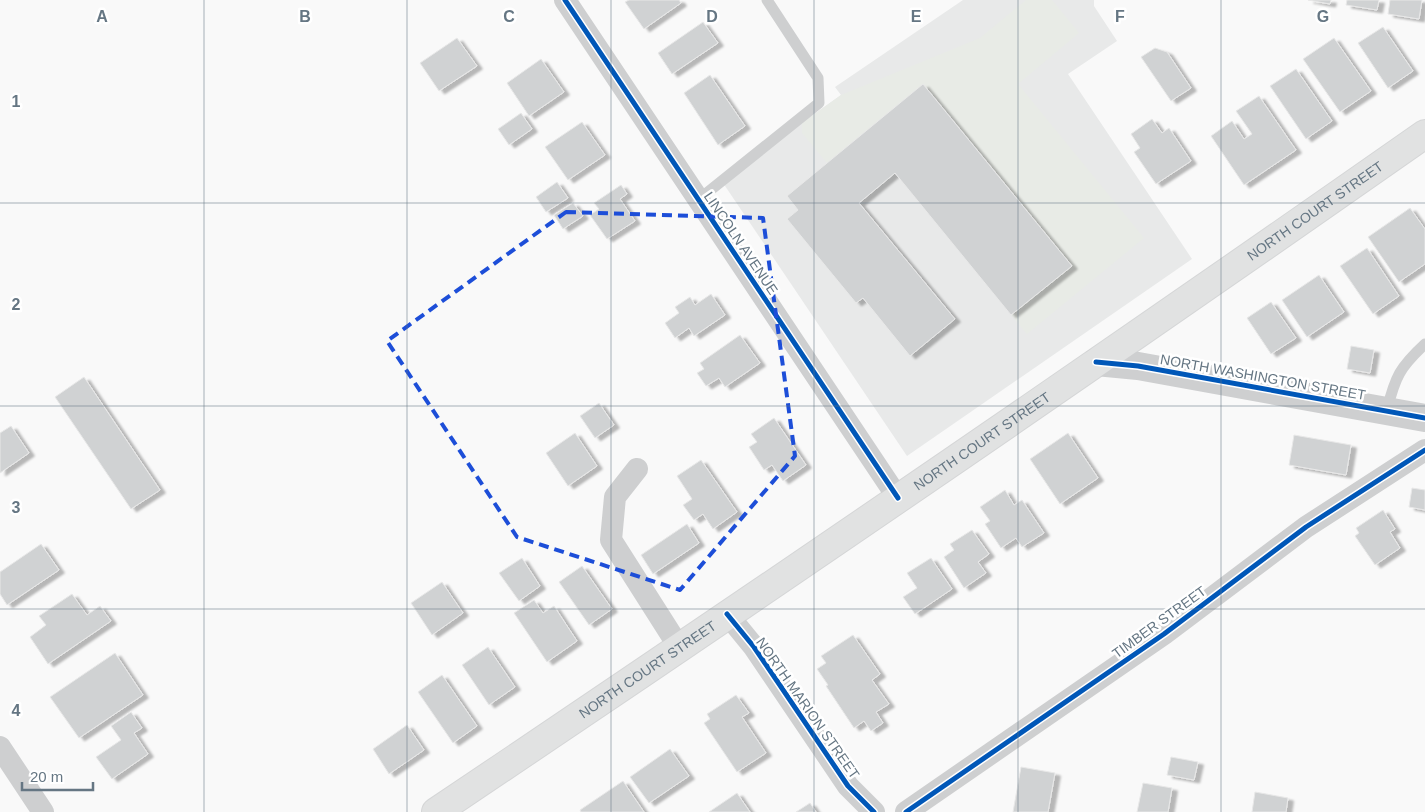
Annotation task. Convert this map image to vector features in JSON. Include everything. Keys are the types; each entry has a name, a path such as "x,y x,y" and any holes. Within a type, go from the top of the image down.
{"main road":[{"name":"NORTH COURT STREET","path":"436,812 898,498 1425,134"}],"street":[{"name":"LINCOLN AVENUE","path":"565,0 898,498"},
{"name":"NORTH WASHINGTON STREET","path":"1096,362 1138,366 1425,418"},
{"name":"TIMBER STREET","path":"906,812 1164,634 1306,527 1425,450"},
{"path":"637,469 615,497 611,540 679,647"},
{"name":"NORTH MARION STREET","path":"727,614 754,647 848,786 874,812"},
{"path":"0,747 44,812"}],"lane":[{"path":"698,200 819,103 818,78 767,0"},
{"path":"1387,410 1393,384 1407,361 1425,344"}],"highlighted area":[{"path":"566,212 763,218 795,456 680,590 517,537 387,341"}],"shaded area":[{"path":"963,0 1094,0 1094,6 1117,41 1068,74 1192,259 907,456 721,180 841,95 835,87"},
{"path":"1026,0 1052,0 1079,33 1018,84 1144,238 1027,334 1011,315 1072,266 924,84 827,163 802,133 802,123 841,95 980,38"}],"building":[{"path":"629,0 679,0 681,3 644,29 625,2"},
{"path":"1308,0 1331,0 1330,4"},
{"path":"1347,0 1379,0 1377,10 1346,5"},
{"path":"1390,0 1422,0 1419,19 1388,14"},
{"path":"703,22 718,43 672,74 658,53"},
{"path":"1383,27 1413,71 1388,88 1358,43"},
{"path":"457,38 477,66 439,91 420,63"},
{"path":"1334,38 1371,91 1340,112 1303,59"},
{"path":"1155,48 1167,52 1191,88 1171,101 1141,57"},
{"path":"541,59 564,92 529,116 507,83"},
{"path":"1296,69 1332,121 1306,139 1270,86"},
{"path":"710,75 745,126 718,145 684,93"},
{"path":"923,84 1072,266 1011,315 895,173 859,203 955,319 910,356 863,298 856,303 787,219 798,210 787,196"},
{"path":"1259,96 1296,150 1244,185 1211,136 1232,121 1244,139 1252,134 1236,111"},
{"path":"521,113 532,129 509,145 498,129"},
{"path":"1152,119 1162,133 1169,128 1191,161 1156,184 1134,152 1140,148 1131,134"},
{"path":"582,122 605,155 568,180 545,147"},
{"path":"557,182 568,198 546,212 536,197"},
{"path":"621,185 627,194 620,199 635,221 607,239 590,215 599,209 594,203"},
{"path":"573,203 583,216 563,229 554,215"},
{"path":"1410,208 1425,229 1425,264 1399,282 1368,237"},
{"path":"1367,248 1399,296 1373,314 1340,266"},
{"path":"1319,275 1344,312 1307,337 1282,300"},
{"path":"711,294 725,315 694,336 689,328 675,338 665,323 679,313 675,307 690,297 695,305"},
{"path":"1271,302 1296,338 1271,354 1247,318"},
{"path":"740,335 760,363 725,387 719,378 706,386 697,373 704,369 700,363"},
{"path":"1351,346 1374,350 1370,373 1347,369"},
{"path":"84,377 160,490 131,509 55,397"},
{"path":"599,403 614,425 595,438 580,416"},
{"path":"774,418 806,465 783,481 772,465 764,470 749,447 757,442 751,434"},
{"path":"11,426 29,453 0,473 0,433"},
{"path":"575,433 597,466 568,486 546,453"},
{"path":"1068,433 1098,478 1060,504 1030,459"},
{"path":"1294,435 1351,445 1346,475 1289,465"},
{"path":"701,460 737,512 713,529 703,514 694,520 683,505 692,499 677,476"},
{"path":"1412,488 1425,490 1425,510 1409,507"},
{"path":"1005,490 1014,505 1022,500 1044,533 1022,547 1016,538 1001,548 985,524 990,521 980,507"},
{"path":"1383,510 1395,529 1390,532 1400,548 1375,565 1355,536 1359,533 1356,528"},
{"path":"687,524 699,543 653,574 641,555"},
{"path":"972,530 989,554 978,562 986,573 964,588 944,557 954,550 950,544"},
{"path":"41,544 59,570 7,605 0,594 0,572"},
{"path":"522,558 540,586 519,601 499,573"},
{"path":"931,558 952,589 915,614 903,597 917,588 907,573"},
{"path":"582,566 612,609 589,625 559,582"},
{"path":"442,582 463,613 432,635 411,603"},
{"path":"72,594 87,615 100,606 111,621 48,664 30,637 46,625 39,616"},
{"path":"534,600 543,613 554,606 577,641 547,662 514,613"},
{"path":"853,635 880,674 872,680 889,704 876,712 883,723 871,731 864,721 854,728 817,669 826,663 821,656"},
{"path":"488,647 515,687 489,705 462,665"},
{"path":"115,653 143,695 79,738 50,697"},
{"path":"442,675 477,726 453,743 418,692"},
{"path":"736,695 749,713 742,717 766,753 737,772 704,723 710,719 707,714"},
{"path":"131,712 142,728 134,733 148,754 112,779 96,757 121,740 111,726"},
{"path":"407,725 424,750 389,774 373,749"},
{"path":"670,749 689,776 649,803 630,777"},
{"path":"1171,757 1198,762 1194,780 1167,775"},
{"path":"1021,767 1055,773 1048,812 1013,812"},
{"path":"623,781 644,812 581,812 580,810"},
{"path":"1143,783 1172,788 1168,812 1137,812"},
{"path":"1255,792 1288,798 1286,812 1252,812"},
{"path":"737,793 750,812 709,812"},
{"path":"810,803 816,812 796,812"}],"cycle path":[{"path":"565,0 898,498"},
{"path":"1096,362 1138,366 1425,418"},
{"path":"906,812 1164,634 1306,527 1425,450"},
{"path":"727,614 754,647 848,786 874,812"}]}
